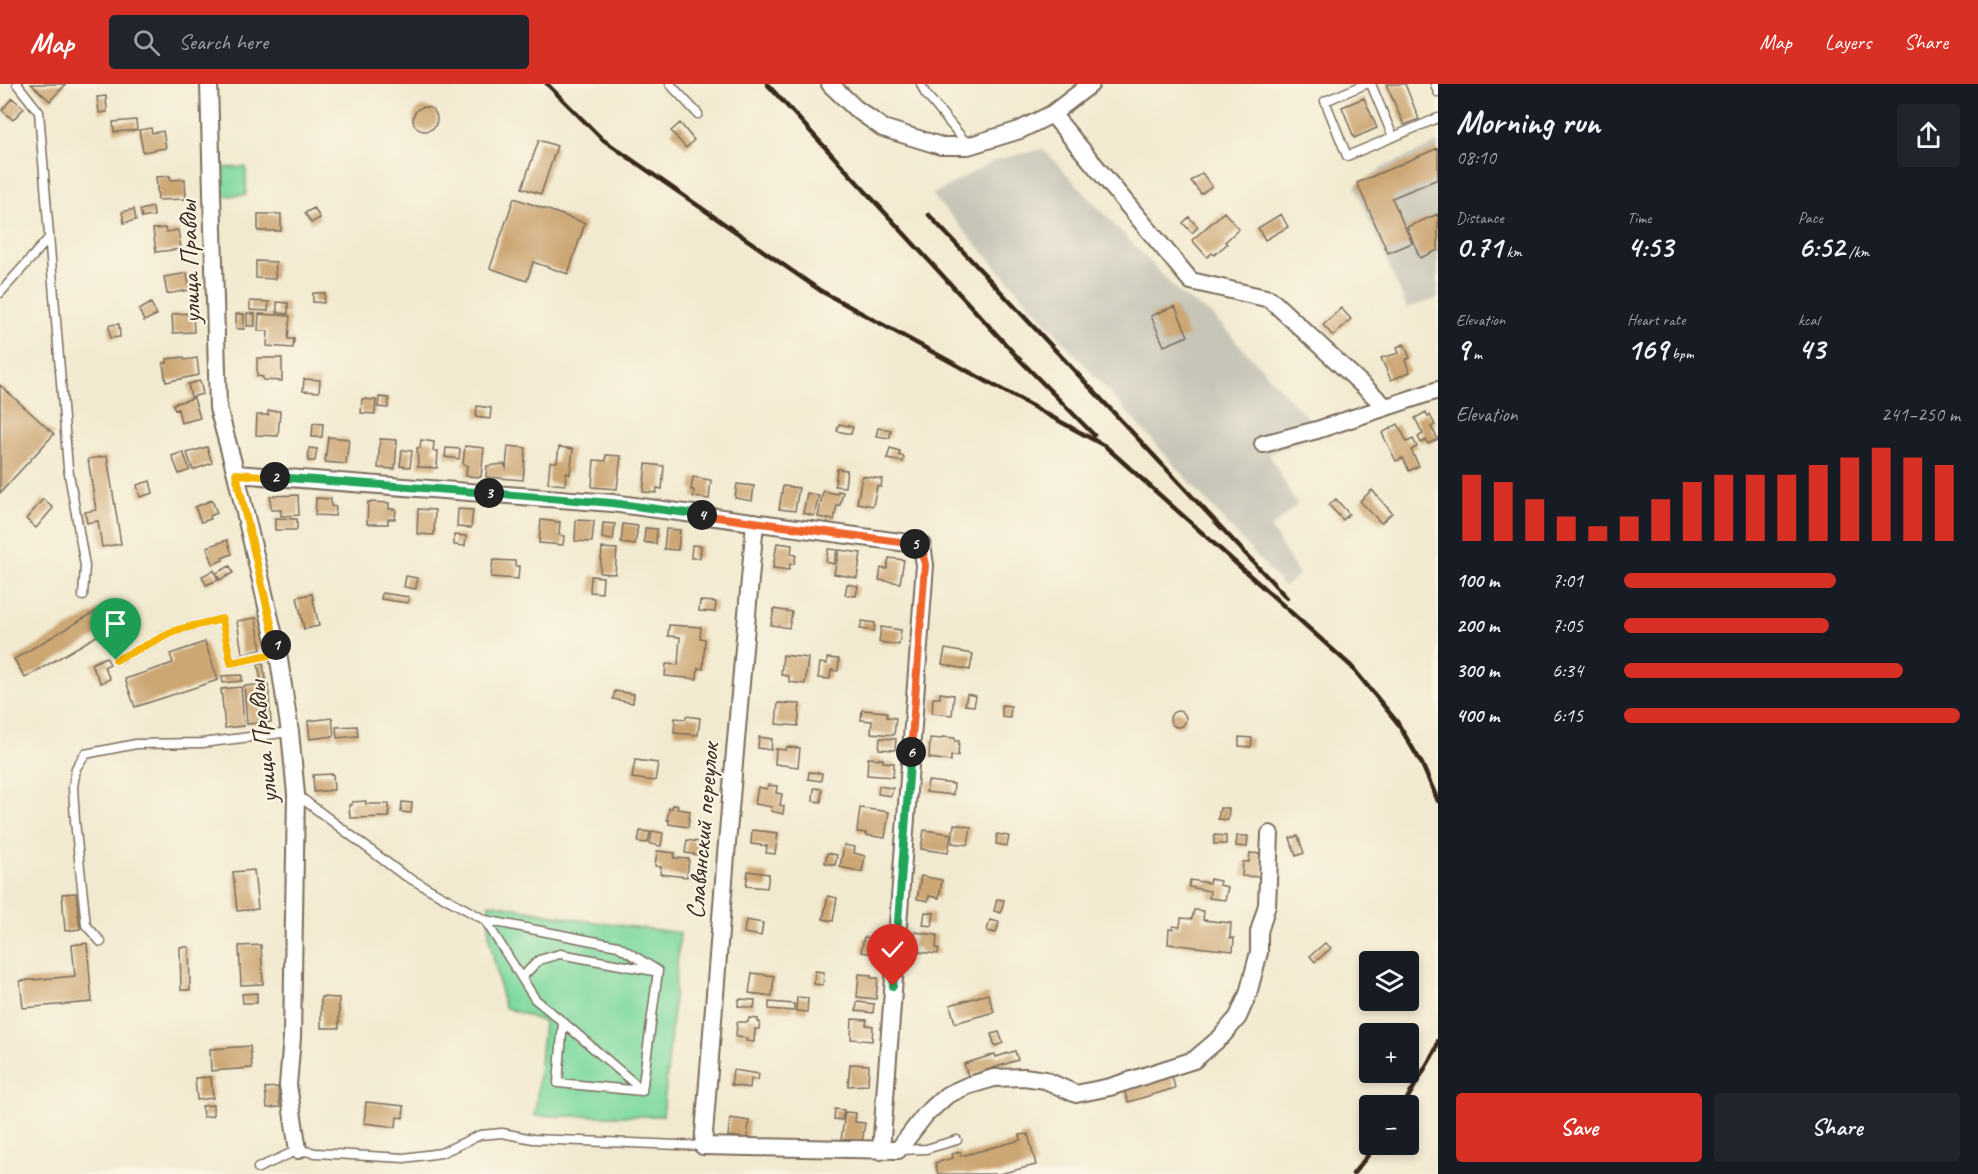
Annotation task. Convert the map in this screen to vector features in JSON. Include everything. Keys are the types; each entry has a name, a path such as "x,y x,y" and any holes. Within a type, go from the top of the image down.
{"street":[{"name":"улица Правды","path":"209,84 218,408 278,653 290,732 296,794 292,1036 288,1085 298,1150"},
{"path":"830,84 855,108 883,128 941,146 968,146 1020,130 1052,114 1091,84"},
{"path":"1052,114 1191,280 1270,299 1386,407"},
{"path":"1263,444 1317,430 1438,390"},
{"path":"236,474 612,503 922,545 925,565 881,1151"},
{"name":"Славянский переулок","path":"703,1146 755,522"},
{"path":"703,1146 898,1150 925,1115 947,1095 967,1086 994,1078 1024,1077 1045,1080 1076,1094 1110,1087 1194,1060 1221,1037 1238,1017 1248,994 1259,952 1259,932 1267,905 1270,834"}],"lane":[{"path":"17,84 39,112 68,468 85,566 83,596"},
{"path":"670,84 698,114"},
{"path":"921,84 925,93 968,146"},
{"path":"1366,84 1325,101 1347,156 1438,118"},
{"path":"1371,84 1393,137"},
{"path":"1435,84 1438,92"},
{"path":"0,293 49,238"},
{"path":"116,660 177,630 222,619 231,663 278,653"},
{"path":"101,942 86,926 75,821 73,788 76,768 86,753 136,744 202,743 290,732"},
{"path":"296,794 402,874 485,920 618,946 658,971"},
{"path":"485,920 535,999 642,1091"},
{"path":"522,977 539,960 560,954 658,971"},
{"path":"642,1091 658,971"},
{"path":"563,1022 558,1083 642,1091"},
{"path":"258,1168 298,1150 404,1158 441,1153 480,1135 502,1133 533,1139 703,1146"},
{"path":"898,1150 926,1149 957,1140"}],"shaded area":[{"path":"1438,143 1438,298 1407,308 1355,186 1384,167"},
{"path":"1043,149 1180,294 1213,316 1313,424 1315,435 1269,454 1297,505 1271,528 1299,575 1284,587 932,195 995,160"}],"green space":[{"path":"246,167 246,195 220,196 219,168"},
{"path":"489,903 580,920 680,933 663,1116 535,1116 544,1022 504,1007 489,937"}],"building":[{"path":"31,84 66,84 50,101"},
{"path":"1386,84 1405,84 1419,119 1404,125"},
{"path":"106,96 107,112 99,113 97,97"},
{"path":"12,98 24,108 13,120 2,110"},
{"path":"1364,98 1377,128 1354,138 1342,107"},
{"path":"425,107 434,110 437,119 434,128 425,131 416,128 413,119 416,110"},
{"path":"136,120 137,130 114,132 113,122"},
{"path":"680,123 694,140 686,148 671,131"},
{"path":"151,128 152,133 163,131 166,148 143,152 139,130"},
{"path":"539,140 557,146 541,194 522,188"},
{"path":"1438,148 1438,179 1392,198 1412,243 1388,253 1357,183"},
{"path":"1202,173 1212,186 1201,194 1191,181"},
{"path":"170,176 171,180 185,179 186,199 158,200 156,177"},
{"path":"514,198 585,223 568,274 533,262 527,281 490,268"},
{"path":"153,207 154,216 142,218 140,210"},
{"path":"314,208 320,218 311,223 305,213"},
{"path":"134,209 136,220 124,223 122,212"},
{"path":"1224,212 1239,229 1225,242 1227,244 1214,255 1212,253 1207,257 1192,240"},
{"path":"258,214 281,214 281,231 258,231"},
{"path":"1281,214 1288,227 1265,240 1258,228"},
{"path":"1438,214 1438,250 1420,258 1407,227"},
{"path":"1189,217 1198,227 1192,233 1183,223"},
{"path":"165,228 166,232 178,230 181,249 156,252 153,229"},
{"path":"256,261 276,262 275,279 256,278"},
{"path":"187,273 190,290 167,294 164,277"},
{"path":"313,293 325,293 324,303 313,302"},
{"path":"250,301 269,302 268,311 250,310"},
{"path":"277,302 288,303 288,314 277,313"},
{"path":"151,303 157,315 144,321 139,310"},
{"path":"1175,306 1188,336 1164,346 1151,316"},
{"path":"1341,308 1351,319 1333,336 1323,325"},
{"path":"193,313 194,332 173,333 172,314"},
{"path":"247,313 255,314 255,326 247,326"},
{"path":"236,314 244,314 244,329 236,329"},
{"path":"259,314 290,316 288,339 294,339 293,348 267,346 268,331 258,331"},
{"path":"119,324 120,337 110,338 109,325"},
{"path":"1404,344 1410,358 1405,360 1410,372 1391,380 1381,358 1399,353 1397,347"},
{"path":"184,357 184,360 197,358 199,375 166,382 163,363 167,363 167,359"},
{"path":"257,358 282,358 282,381 263,380 263,377 257,376"},
{"path":"304,379 320,380 319,392 303,391"},
{"path":"200,381 203,394 191,397 188,384"},
{"path":"0,385 54,434 0,493"},
{"path":"379,397 389,398 388,408 378,407"},
{"path":"194,398 200,418 181,423 178,409 175,410 173,404"},
{"path":"362,399 376,400 375,414 361,413"},
{"path":"477,406 491,408 490,419 476,417"},
{"path":"268,411 280,411 278,436 256,435 257,415 268,415"},
{"path":"1426,412 1435,425 1431,427 1438,439 1428,444 1426,440 1421,443 1418,437 1423,434 1415,418"},
{"path":"313,423 323,424 322,437 312,437"},
{"path":"839,424 853,427 851,434 837,431"},
{"path":"1398,424 1407,442 1413,439 1417,447 1411,450 1419,466 1409,471 1403,458 1396,461 1382,433"},
{"path":"878,428 891,430 890,438 876,436"},
{"path":"328,437 349,439 346,464 325,462"},
{"path":"380,439 397,440 395,469 378,468"},
{"path":"421,440 434,442 433,451 438,451 437,468 418,467 417,448 420,448"},
{"path":"465,446 484,448 481,477 466,476 467,465 463,465"},
{"path":"508,446 526,448 523,480 486,477 487,466 504,464 506,468"},
{"path":"207,447 212,463 193,470 187,453"},
{"path":"559,447 573,449 570,474 566,473 565,485 548,483 550,462 557,462"},
{"path":"309,448 317,449 315,461 308,461"},
{"path":"446,448 460,449 459,459 445,457"},
{"path":"890,448 900,451 899,455 904,457 903,462 887,459"},
{"path":"402,450 412,451 410,467 400,466"},
{"path":"183,452 190,470 179,474 172,456"},
{"path":"606,455 621,456 617,489 592,487 594,460 606,461"},
{"path":"107,456 121,544 102,547 98,521 87,523 85,512 96,510 88,459"},
{"path":"646,464 664,466 662,489 657,488 656,493 643,492"},
{"path":"837,469 847,470 845,487 835,486"},
{"path":"862,476 882,479 881,487 877,486 873,506 857,503"},
{"path":"693,477 711,480 709,499 693,497 694,490 691,490"},
{"path":"150,481 153,493 140,497 137,485"},
{"path":"737,484 754,486 752,501 735,498"},
{"path":"783,486 799,488 795,511 779,509"},
{"path":"1372,490 1392,513 1381,523 1360,501"},
{"path":"823,491 837,494 838,491 843,492 834,520 818,517"},
{"path":"807,493 819,496 814,516 803,513"},
{"path":"298,495 299,515 281,516 281,510 271,510 270,496"},
{"path":"316,498 331,499 331,506 336,507 335,516 315,515"},
{"path":"43,499 53,508 36,528 26,519"},
{"path":"1336,499 1349,514 1343,520 1329,505"},
{"path":"212,500 217,513 210,516 211,519 201,522 195,507"},
{"path":"368,502 389,503 389,509 396,509 395,519 388,519 388,524 367,524"},
{"path":"418,509 435,510 434,535 417,534"},
{"path":"458,509 473,510 471,528 457,527"},
{"path":"275,518 297,519 297,530 275,530"},
{"path":"541,520 560,522 559,535 564,536 563,545 539,543"},
{"path":"576,520 594,521 592,542 575,541"},
{"path":"603,523 615,524 613,540 602,538"},
{"path":"623,524 638,526 635,545 621,543"},
{"path":"645,528 657,529 656,544 644,542"},
{"path":"666,529 680,530 678,550 664,549"},
{"path":"454,535 466,536 465,546 454,545"},
{"path":"227,540 232,554 213,564 207,547"},
{"path":"777,543 792,545 791,554 796,555 794,564 790,564 789,570 773,568"},
{"path":"692,545 701,546 700,558 691,558"},
{"path":"602,548 617,549 615,574 600,573"},
{"path":"828,549 837,550 834,564 826,562"},
{"path":"839,550 861,553 857,578 834,574"},
{"path":"889,558 904,560 900,583 879,580 881,568 887,569"},
{"path":"493,560 515,561 515,566 519,566 518,579 491,577"},
{"path":"230,566 233,573 220,580 216,573"},
{"path":"214,570 218,580 206,585 202,576"},
{"path":"406,576 417,578 416,589 404,587"},
{"path":"591,576 603,577 602,593 590,592"},
{"path":"847,584 858,586 856,596 845,595"},
{"path":"382,593 409,597 408,603 381,599"},
{"path":"312,594 319,626 304,629 297,597"},
{"path":"115,600 126,619 25,678 14,659"},
{"path":"700,601 716,602 715,612 699,611"},
{"path":"774,609 792,612 789,628 771,625"},
{"path":"256,618 261,650 242,653 237,621"},
{"path":"862,621 875,623 874,631 860,629"},
{"path":"669,625 701,627 700,638 705,639 703,669 698,668 697,679 665,676 666,664 678,665 680,637 668,636"},
{"path":"881,627 901,630 899,645 879,642"},
{"path":"205,642 218,680 135,707 125,679 173,663 170,654"},
{"path":"945,649 973,654 970,670 942,664"},
{"path":"783,655 808,658 805,684 789,682 789,676 781,675"},
{"path":"106,657 110,664 104,667 110,679 101,683 91,664"},
{"path":"827,658 839,659 838,671 831,670 830,679 818,678 820,663 827,664"},
{"path":"263,663 266,681 261,682 258,664"},
{"path":"242,675 242,681 223,683 222,676"},
{"path":"268,684 271,722 247,724 244,686"},
{"path":"241,687 244,726 225,728 221,689"},
{"path":"615,691 634,694 633,703 613,699"},
{"path":"940,693 954,695 952,715 932,713 933,698 940,698"},
{"path":"967,694 976,696 974,706 965,705"},
{"path":"778,703 800,704 798,726 776,724"},
{"path":"1002,705 1011,706 1010,718 1002,717"},
{"path":"862,710 887,712 887,717 896,718 894,735 871,733 872,721 861,720"},
{"path":"1178,711 1184,713 1186,719 1184,725 1178,727 1172,725 1170,719 1172,713"},
{"path":"686,716 700,718 698,735 674,733 675,718 686,719"},
{"path":"332,718 334,736 310,739 308,721"},
{"path":"357,726 358,736 337,738 336,727"},
{"path":"759,737 772,739 771,750 758,748"},
{"path":"942,737 955,738 955,741 959,741 958,756 951,756 951,761 929,758 930,738 941,739"},
{"path":"1239,737 1252,738 1251,747 1239,746"},
{"path":"880,738 896,739 895,750 879,749"},
{"path":"787,747 800,748 798,767 775,764 776,749 786,750"},
{"path":"868,758 883,759 883,762 894,763 893,777 867,775"},
{"path":"635,760 658,763 655,781 632,778"},
{"path":"809,772 822,773 821,781 808,779"},
{"path":"333,774 334,790 314,792 313,775"},
{"path":"928,781 954,784 953,795 926,792"},
{"path":"768,785 777,786 776,793 782,794 780,805 784,806 783,814 771,811 772,807 755,804 758,787 767,789"},
{"path":"879,786 893,788 891,796 878,794"},
{"path":"814,788 822,789 821,802 813,801"},
{"path":"366,801 366,804 389,804 389,817 350,818 349,805 352,805 352,802"},
{"path":"402,802 412,803 411,813 401,812"},
{"path":"678,805 677,809 690,811 688,827 669,824 667,820 669,808"},
{"path":"860,808 889,812 885,838 857,832"},
{"path":"1220,808 1229,808 1228,820 1218,819"},
{"path":"954,824 971,827 968,845 952,843"},
{"path":"752,830 778,833 775,854 766,853 767,846 751,844"},
{"path":"924,830 951,834 948,853 921,849"},
{"path":"640,831 650,832 648,843 638,842"},
{"path":"652,831 663,833 661,846 650,844"},
{"path":"997,834 1009,836 1007,846 996,844"},
{"path":"1214,835 1226,836 1226,844 1214,844"},
{"path":"1237,836 1248,836 1247,847 1236,846"},
{"path":"1298,836 1304,853 1296,856 1290,838"},
{"path":"687,840 706,843 704,856 685,853"},
{"path":"844,845 855,847 854,853 865,856 862,872 840,867"},
{"path":"657,851 675,853 674,858 689,859 687,877 660,874 661,867 655,866"},
{"path":"827,853 837,855 835,865 825,863"},
{"path":"1250,853 1262,854 1264,877 1242,876 1243,862 1249,862"},
{"path":"254,870 258,909 237,911 233,872"},
{"path":"748,871 769,874 767,888 746,886"},
{"path":"921,876 942,880 939,898 929,896 928,901 917,899"},
{"path":"1210,879 1220,881 1219,885 1228,887 1225,900 1209,898 1210,891 1189,887 1190,880 1209,883"},
{"path":"76,893 80,929 65,931 62,894"},
{"path":"828,896 837,898 833,921 823,919"},
{"path":"997,899 1004,900 1001,913 994,911"},
{"path":"1194,910 1204,911 1203,920 1231,923 1230,938 1234,938 1233,951 1168,944 1169,929 1173,929 1173,926 1180,927 1181,918 1192,919"},
{"path":"925,912 934,913 932,926 923,925"},
{"path":"746,920 763,923 761,936 744,933"},
{"path":"990,920 999,922 996,933 987,931"},
{"path":"915,932 937,935 938,954 919,952 919,948 913,947"},
{"path":"864,937 884,940 882,955 861,952"},
{"path":"87,943 92,1002 23,1008 20,981 75,976 72,945"},
{"path":"1325,943 1331,948 1315,962 1310,956"},
{"path":"261,945 263,984 241,985 239,946"},
{"path":"180,947 189,947 190,990 181,990"},
{"path":"815,971 824,972 823,985 814,984"},
{"path":"752,973 774,976 772,996 749,993"},
{"path":"859,974 878,978 876,999 857,997"},
{"path":"257,993 257,1003 243,1003 242,994"},
{"path":"988,994 994,1012 955,1023 950,1005"},
{"path":"321,997 339,998 339,1028 321,1028"},
{"path":"797,997 808,998 807,1012 796,1011"},
{"path":"739,999 755,1000 754,1008 738,1006"},
{"path":"769,1002 794,1004 794,1011 769,1009"},
{"path":"857,1002 874,1004 873,1013 856,1011"},
{"path":"749,1018 758,1019 760,1022 759,1029 755,1029 754,1042 746,1041 747,1038 736,1037 737,1022 748,1022"},
{"path":"852,1019 867,1020 866,1025 873,1026 872,1041 851,1039"},
{"path":"999,1032 1003,1043 995,1046 991,1034"},
{"path":"250,1046 252,1068 211,1071 210,1049"},
{"path":"1015,1051 1018,1060 968,1076 964,1064 995,1054 996,1057"},
{"path":"850,1064 869,1065 868,1085 848,1086"},
{"path":"733,1070 759,1074 758,1080 751,1079 750,1088 731,1085"},
{"path":"1172,1076 1175,1088 1128,1102 1124,1090"},
{"path":"211,1077 213,1098 197,1100 195,1078"},
{"path":"278,1087 280,1107 267,1108 265,1088"},
{"path":"366,1102 404,1106 403,1118 397,1117 396,1127 364,1123"},
{"path":"213,1105 213,1116 203,1117 202,1106"},
{"path":"835,1109 844,1110 842,1120 834,1119"},
{"path":"845,1112 856,1113 855,1122 865,1123 862,1143 841,1140"},
{"path":"730,1118 749,1121 747,1138 728,1136"},
{"path":"1028,1134 1036,1165 999,1174 938,1174 935,1163 953,1158 952,1154 960,1152 961,1156 1021,1140 1020,1135"}],"railway":[{"path":"547,84 602,139 821,291 1105,446 1351,666 1397,722 1422,764 1438,801"},
{"path":"767,84 1021,361 1094,435"},
{"path":"929,215 1287,598"},
{"path":"1409,1095 1436,1049 1438,1041"},
{"path":"1353,1174 1368,1155"}],"route":[{"path":"116,660 177,630 222,619 231,663 278,653 236,474 612,503 922,545 925,565 893,986"}]}
